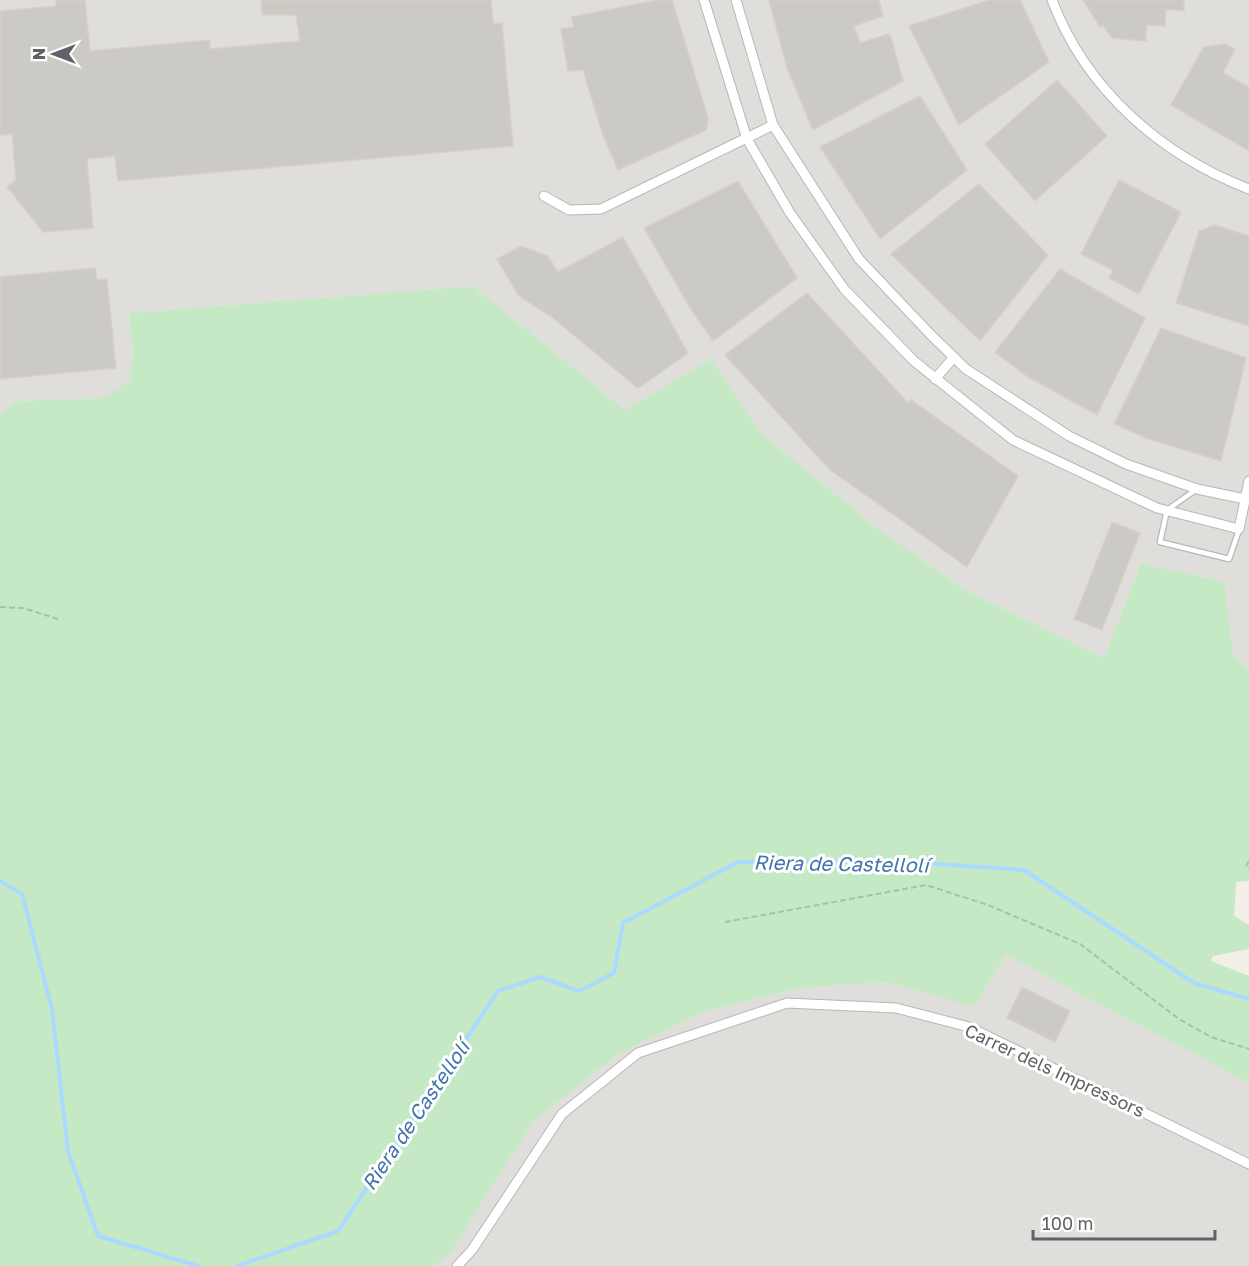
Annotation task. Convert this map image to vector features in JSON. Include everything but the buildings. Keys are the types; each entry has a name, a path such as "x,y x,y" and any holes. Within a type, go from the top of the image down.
{"street":[{"path":"704,0 747,139 790,213 845,290 914,362 1013,440 1167,510 1239,529 1249,481"},
{"path":"736,0 773,125 859,259 966,369 1069,436 1126,464 1197,489 1245,499"},
{"path":"1052,0 1080,56 1108,93 1140,126 1177,154 1217,177 1249,189"},
{"path":"544,196 569,210 601,209 773,125"},
{"path":"935,379 954,357"},
{"name":"Carrer dels Impressors","path":"457,1266 472,1250 562,1114 638,1053 787,1003 896,1008 969,1027 1249,1164"}],"lane":[{"path":"1197,489 1167,510 1160,542 1229,558 1239,529"}],"path":[{"path":"0,607 23,608 58,619"},
{"path":"1249,861 1246,866 1249,869"},
{"path":"725,922 926,885 988,905 1080,944 1179,1018 1211,1036 1249,1049"}],"shaded area":[{"path":"0,0 1249,0 1249,671 1233,654 1225,582 1141,563 1104,658 964,589 877,528 761,433 711,359 625,410 473,286 129,313 133,351 130,379 106,398 16,401 0,415"},
{"path":"1006,955 1249,1083 1249,1266 435,1266 451,1252 533,1122 618,1054 703,1012 800,988 887,982 974,1007"}],"green space":[{"path":"473,286 625,410 711,359 761,433 877,528 964,589 1104,658 1141,563 1225,582 1233,654 1249,671 1249,881 1236,882 1234,916 1249,925 1249,949 1213,956 1211,961 1249,976 1249,1083 1006,955 974,1007 887,982 800,988 703,1012 618,1054 533,1122 451,1252 435,1266 0,1266 0,415 16,401 106,398 130,379 133,351 129,313"}],"waterway":[{"name":"Riera de Castellolí","path":"237,1266 338,1231 498,991 540,977 579,991 614,973 623,923 738,862 892,861 1024,870 1194,983 1249,999"},
{"name":"Riera de Castellolí","path":"0,881 22,894 52,1009 68,1151 98,1236 198,1266"}]}
